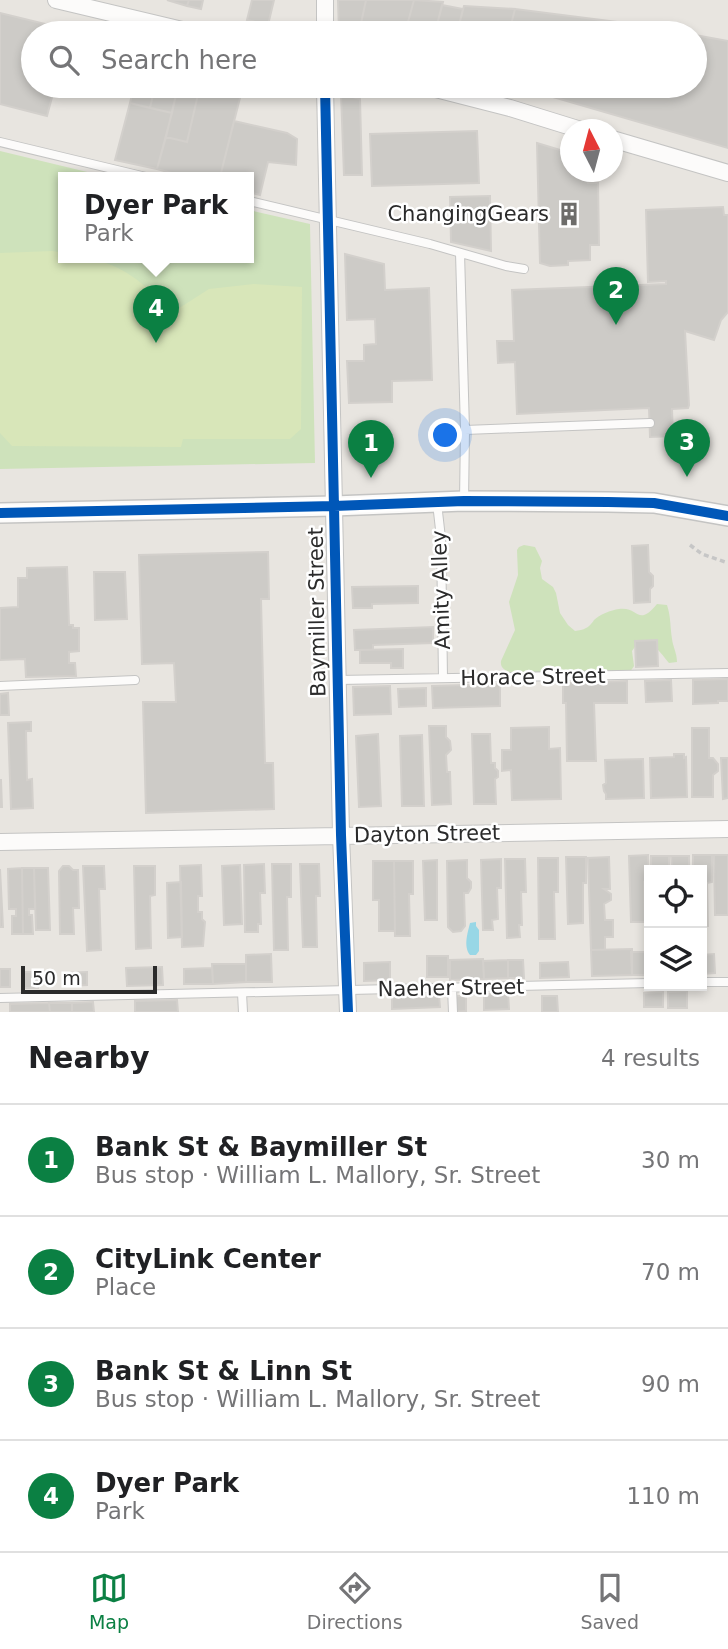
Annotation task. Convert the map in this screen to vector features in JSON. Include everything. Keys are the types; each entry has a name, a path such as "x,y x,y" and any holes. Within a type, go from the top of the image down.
{"street":[{"path":"56,0 144,21"},
{"path":"325,0 325,21"},
{"name":"Baymiller Street","path":"325,98 341,835 348,1012"},
{"path":"471,98 560,123"},
{"path":"623,142 728,173"},
{"path":"0,513 464,501 654,503 728,516"},
{"name":"Dayton Street","path":"0,842 728,829"}],"lane":[{"path":"0,142 125,172"},
{"path":"254,202 524,269"},
{"path":"460,253 465,430 464,501"},
{"path":"465,430 650,423"},
{"name":"Amity Alley","path":"436,502 441,538 443,678"},
{"name":"Horace Street","path":"338,680 728,673"},
{"path":"0,686 135,680"},
{"path":"707,982 728,982"},
{"name":"Naeher Street","path":"0,998 644,983"},
{"path":"452,988 453,1012"},
{"path":"242,993 243,1012"}],"path":[{"path":"690,545 702,554 728,563"}],"green space":[{"path":"0,151 87,172 58,172 58,263 254,263 254,211 310,224 315,463 0,469"},
{"path":"53,251 58,252 58,263 112,265 142,284 170,314 209,289 254,284 302,287 301,429 290,439 183,439 181,447 12,446 0,433 0,253"},
{"path":"524,545 535,547 542,561 542,579 553,587 560,613 575,631 582,630 596,618 612,610 626,609 641,615 657,604 667,605 677,662 669,663 660,651 639,641 632,651 634,666 630,672 511,673 505,670 501,661 515,630 509,602 518,575 517,550"}],"water":[{"path":"476,922 479,930 479,951 476,955 470,955 466,943 467,935 470,923"}],"building":[{"path":"167,0 189,0 187,6"},
{"path":"189,0 203,0 201,9 187,6"},
{"path":"252,0 274,0 269,21 247,20"},
{"path":"338,0 366,0 362,21 339,21"},
{"path":"366,0 414,0 408,21 362,21"},
{"path":"414,0 443,2 438,21 408,21"},
{"path":"442,5 463,9 460,21 438,21"},
{"path":"464,6 515,9 512,21 460,21"},
{"path":"515,9 610,21 512,21"},
{"path":"0,13 33,21 21,21 21,98 52,98 47,116 0,104"},
{"path":"707,37 728,41 728,148 556,98 707,98"},
{"path":"131,98 152,98 150,108 130,103"},
{"path":"152,98 175,98 172,113 150,108"},
{"path":"175,98 197,98 187,142 166,137"},
{"path":"197,98 240,98 221,172 168,172 157,169 166,137 187,142"},
{"path":"341,98 356,98 360,99 362,175 344,175"},
{"path":"130,103 172,113 157,169 115,160"},
{"path":"234,121 287,133 297,139 296,165 268,162 260,195 254,193 254,172 221,172"},
{"path":"477,131 479,183 372,186 370,134"},
{"name":"ChangingGears","path":"537,143 560,150 560,182 598,183 599,245 590,245 590,260 568,261 568,265 550,266 540,263"},
{"path":"490,196 491,251 451,242 450,197"},
{"path":"723,207 724,215 728,215 728,312 721,320 714,340 685,331 689,405 688,408 672,409 673,436 650,437 649,408 517,414 515,362 498,363 497,341 514,341 512,290 666,284 666,281 648,282 646,210"},
{"path":"345,254 384,264 385,290 429,288 432,380 392,381 392,402 349,403 347,361 364,361 364,345 376,344 375,319 347,320"},
{"path":"648,545 649,572 653,576 650,602 634,603 632,546"},
{"path":"268,552 269,599 261,599 265,763 273,763 274,809 146,813 143,702 176,702 174,663 142,664 139,555"},
{"path":"67,567 69,625 79,628 79,651 69,652 69,663 75,663 76,676 26,677 25,659 0,660 0,608 18,607 18,578 27,578 27,568"},
{"path":"94,572 125,572 127,619 95,620"},
{"path":"418,586 418,603 372,604 372,608 353,608 352,587"},
{"path":"433,627 433,643 373,645 373,650 355,650 354,630"},
{"path":"657,640 658,666 636,667 635,641"},
{"path":"403,649 403,668 391,668 391,663 360,663 360,650"},
{"path":"728,679 728,701 693,704 693,680"},
{"path":"671,680 672,701 646,702 645,681"},
{"path":"627,681 627,703 594,703 596,761 567,761 563,683"},
{"path":"500,684 500,706 433,708 432,686"},
{"path":"390,686 391,714 354,715 353,687"},
{"path":"426,688 426,706 399,707 398,689"},
{"path":"8,693 9,715 0,715 0,694"},
{"path":"31,722 31,731 26,731 27,780 32,779 33,808 11,809 8,723"},
{"path":"429,726 446,726 446,737 450,741 451,750 446,755 447,772 450,772 451,804 432,805"},
{"path":"549,727 549,749 560,748 561,799 512,800 511,770 502,771 502,750 511,750 511,728"},
{"path":"692,728 709,728 709,758 713,758 718,764 718,771 713,775 713,797 692,797"},
{"path":"378,734 381,806 359,807 356,736"},
{"path":"472,734 490,734 491,763 495,763 498,771 498,777 495,779 496,804 474,804"},
{"path":"422,735 424,806 402,806 400,736"},
{"path":"674,754 684,754 684,758 686,757 687,797 651,798 650,758 674,757"},
{"path":"721,758 728,758 728,798 723,799"},
{"path":"643,759 644,798 606,799 603,785 606,783 605,760"},
{"path":"1,780 2,807 0,807"},
{"path":"648,855 648,865 644,865 644,922 631,922 629,856"},
{"path":"693,855 712,855 712,882 707,883 707,865 693,865"},
{"path":"714,855 728,855 728,915 715,915"},
{"path":"651,856 669,856 669,865 651,865"},
{"path":"671,856 689,856 689,865 672,865"},
{"path":"566,857 586,857 583,923 568,924"},
{"path":"609,857 610,889 604,889 611,894 611,900 604,904 605,920 613,920 613,937 605,937 605,950 591,950 588,858"},
{"path":"538,858 558,858 558,892 554,892 555,939 539,939"},
{"path":"501,859 501,888 497,888 498,919 492,920 493,930 483,930 481,860"},
{"path":"505,859 525,859 526,892 521,892 520,937 507,938"},
{"path":"437,860 437,920 425,920 423,861"},
{"path":"467,860 467,878 471,882 471,888 468,893 464,893 465,926 461,931 453,932 448,927 447,861"},
{"path":"373,861 394,861 395,931 379,931 379,900 373,900"},
{"path":"394,861 413,861 413,894 409,894 410,936 395,936"},
{"path":"264,864 265,893 260,893 261,924 258,924 258,932 245,932 244,865"},
{"path":"272,864 291,864 291,897 287,897 288,950 274,950"},
{"path":"300,864 319,864 320,896 316,896 317,947 303,947"},
{"path":"201,865 202,896 198,896 198,912 202,912 205,922 203,946 182,947 180,866"},
{"path":"240,865 242,924 224,925 222,866"},
{"path":"63,866 78,870 79,908 73,908 74,934 60,934 59,871"},
{"path":"83,866 104,866 105,889 99,889 101,950 87,951"},
{"path":"134,866 155,866 155,895 150,896 151,948 136,949"},
{"path":"22,868 23,934 12,934 12,916 16,916 16,909 9,909 8,869"},
{"path":"22,868 34,868 35,909 29,909 33,934 23,934"},
{"path":"34,868 48,868 50,930 36,930"},
{"path":"0,869 3,927 0,927"},
{"path":"181,882 182,937 168,938 167,883"},
{"path":"632,949 632,975 592,976 591,950"},
{"path":"631,952 644,952 644,975 632,975"},
{"path":"271,954 272,982 246,982 246,955"},
{"path":"714,954 715,973 707,974 707,955"},
{"path":"427,956 448,956 448,977 427,977"},
{"path":"483,959 484,979 450,980 450,960"},
{"path":"508,960 508,978 484,979 483,961"},
{"path":"508,960 523,960 524,978 508,978"},
{"path":"390,962 390,980 364,981 364,963"},
{"path":"568,962 569,977 540,978 540,963"},
{"path":"212,964 246,964 246,982 213,984"},
{"path":"162,967 163,985 127,986 126,968"},
{"path":"212,968 213,984 184,984 184,969"},
{"path":"0,969 10,969 10,987 0,987"},
{"path":"24,972 37,972 38,988 24,988"},
{"path":"87,972 87,985 65,986 64,973"},
{"path":"687,991 687,1008 668,1008 668,992"},
{"path":"663,992 663,1007 644,1007 644,993"},
{"path":"508,993 509,1009 484,1010 484,994"},
{"path":"439,995 440,1007 392,1009 392,996"},
{"path":"454,996 466,996 466,1011 455,1012"},
{"path":"542,996 557,996 558,1012 542,1012"},
{"path":"177,1000 178,1012 135,1012 135,1001"},
{"path":"93,1002 94,1012 72,1012 72,1003"},
{"path":"49,1003 50,1012 10,1012 10,1004"},
{"path":"49,1003 72,1003 72,1012 50,1012"}],"cycle path":[{"path":"325,98 341,835 348,1012"},
{"path":"0,513 464,501 654,503 728,516"}],"place":[{"name":"ChangingGears","path":"569,214"},
{"name":"CityLink Center","path":"616,325"},
{"name":"Dyer Park","path":"156,343"},
{"name":"Bank St & Linn St","path":"687,477"},
{"name":"Bank St & Baymiller St","path":"371,478"}]}
